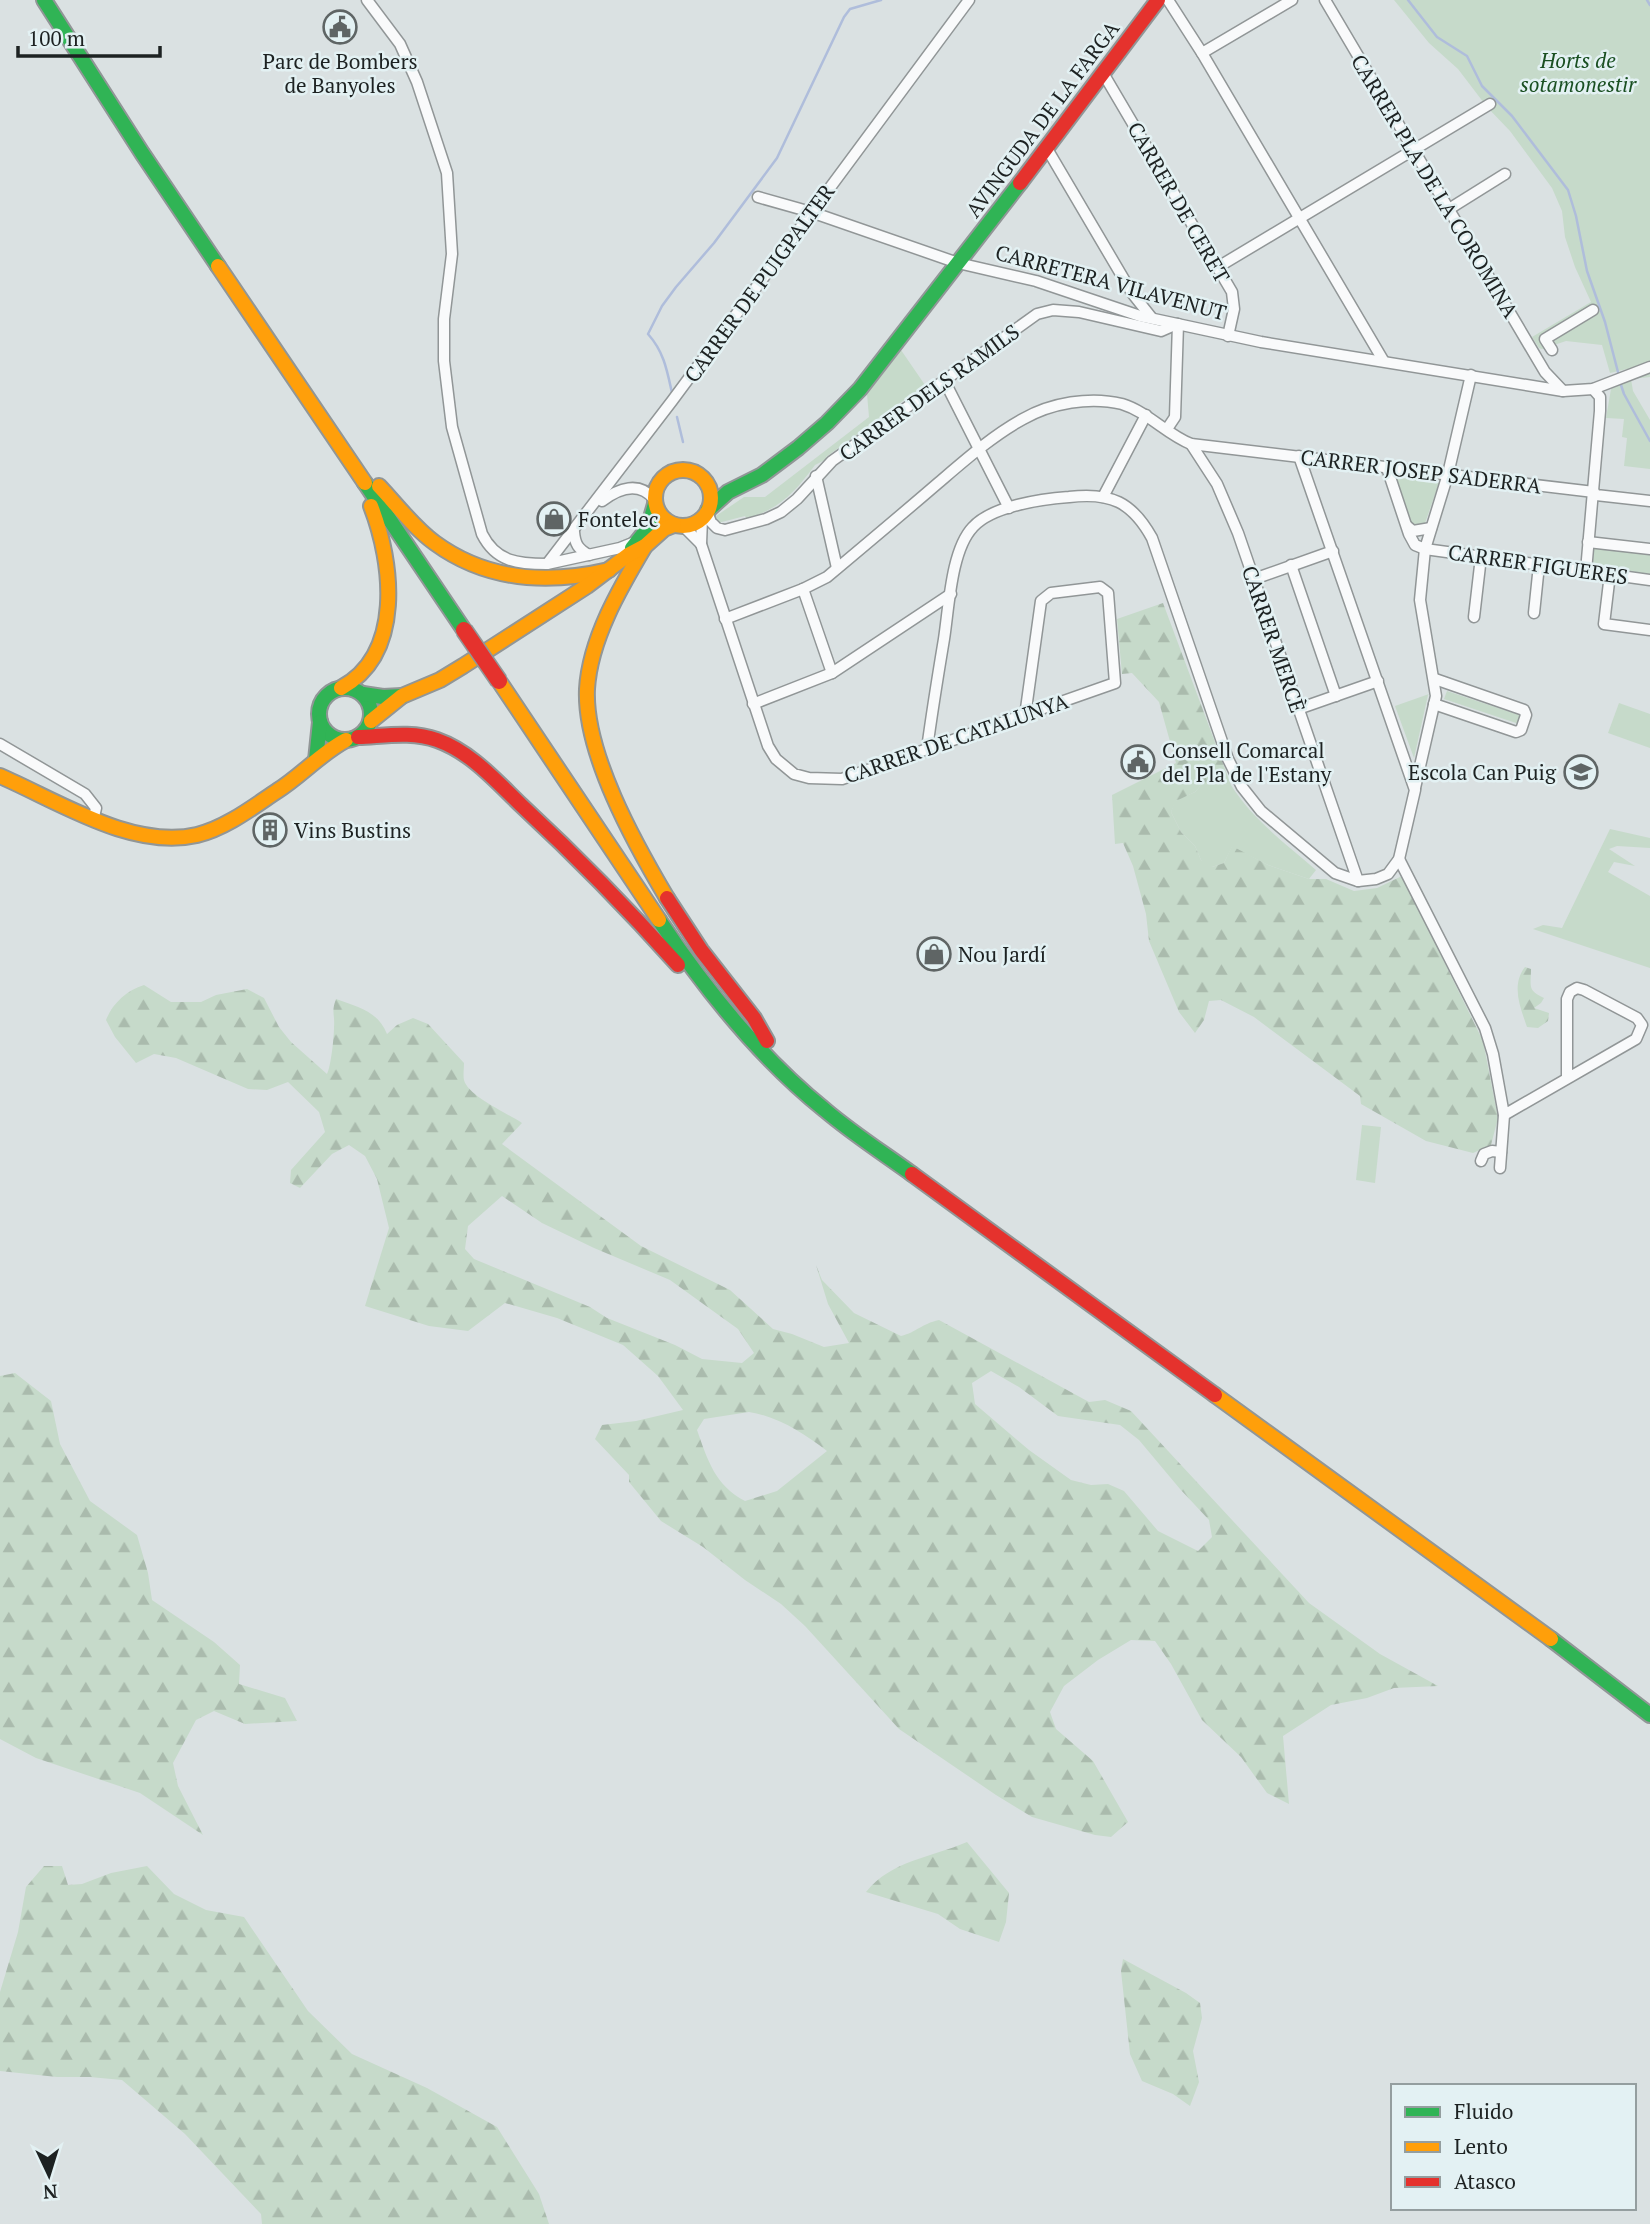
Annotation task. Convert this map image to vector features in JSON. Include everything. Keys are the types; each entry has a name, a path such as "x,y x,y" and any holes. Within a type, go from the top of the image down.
{"main road":[{"path":"44,0 142,153 348,459 502,679 593,802 701,962 762,1044 803,1092 854,1134 1591,1668 1650,1715"},
{"path":"53,0 149,149 379,486 467,628"},
{"name":"AVINGUDA DE LA FARGA","path":"958,263 1158,0"},
{"path":"0,776 118,828 155,838 176,839 199,835 256,804 296,778 331,747 365,732 371,721 402,696 440,680 463,666 609,570 664,529 691,525 733,488 762,475 827,423 860,389 958,263"},
{"path":"316,760 319,713 324,698 331,691 359,678 370,664 383,629 388,587 387,562 380,530 348,459"},
{"path":"733,488 688,471 670,473 659,482 648,528 637,547 595,653 587,691 590,730 612,788 662,892 694,940 759,1023 762,1044"},
{"path":"704,479 711,496 706,514"},
{"path":"379,486 438,545 472,564 496,573 548,580 569,579 609,570"},
{"path":"654,501 660,516 679,526"},
{"path":"341,688 383,697 402,696"},
{"path":"363,694 372,709 371,721"},
{"path":"320,723 328,734 352,739 418,734 458,750 477,764 632,913 743,1038 762,1044 873,1135 1650,1700"}],"street":[{"path":"367,0 400,44 417,82 447,173 452,254 444,318 444,361 452,427 482,534 489,548 505,559 547,564 620,548 637,547"},
{"name":"CARRER DE PUIGPALTER","path":"547,564 593,507 969,0"},
{"path":"1168,0 1383,360"},
{"path":"1202,53 1292,0"},
{"name":"CARRER PLA DE LA COROMINA","path":"1325,0 1545,372 1563,391"},
{"name":"CARRER DE CERET","path":"1103,73 1234,300 1228,336"},
{"path":"1217,267 1490,104"},
{"path":"1046,147 1132,293 1152,317"},
{"path":"1449,209 1505,174"},
{"name":"CARRETERA VILAVENUT","path":"758,197 811,212 958,263 1035,281 1116,307 1228,336 1563,391 1593,389 1631,372 1650,367"},
{"path":"1116,307 1126,305 1132,293"},
{"path":"1552,350 1545,339 1593,310"},
{"name":"CARRER DELS RAMILS","path":"706,514 717,528 725,530 766,519 789,507 832,461 1037,314 1079,312 1161,331 1178,324"},
{"path":"1167,429 1175,417 1178,324"},
{"path":"1535,387 1544,379 1545,372"},
{"path":"927,749 951,594 959,554 967,536 979,521 1009,508 1071,496 1103,497 1129,507 1138,515 1152,538 1228,759 1242,787 1261,811 1335,873 1358,881 1388,874 1399,859 1434,704 1434,678 1420,600 1422,572 1425,549 1448,474 1471,375"},
{"path":"944,380 1009,508"},
{"path":"1586,571 1600,411 1600,397 1593,389"},
{"path":"725,619 827,577 980,448 1021,419 1059,405 1084,401 1119,404 1146,415 1191,444"},
{"path":"1103,497 1146,415"},
{"name":"CARRER JOSEP SADERRA","path":"1191,444 1650,501"},
{"name":"CARRER MERCÈ","path":"1191,444 1227,505 1358,881"},
{"path":"1299,456 1415,790"},
{"path":"1387,468 1422,572"},
{"path":"816,477 837,568"},
{"path":"593,507 615,491 630,488 645,490 654,501"},
{"name":"CARRER DE CATALUNYA","path":"706,514 701,544 753,704 768,746 776,759 794,774 809,778 842,779 1025,716 1115,683 1108,593 1100,587 1051,593 1041,601 1025,716"},
{"name":"CARRER DE CATALUNYA","path":"679,526 701,544"},
{"path":"1408,530 1431,528"},
{"path":"1408,530 1415,545 1425,549"},
{"path":"574,532 580,551 589,555"},
{"path":"1588,542 1650,549"},
{"name":"CARRER FIGUERES","path":"1425,549 1650,580"},
{"path":"1254,579 1333,551"},
{"path":"1474,617 1481,557"},
{"path":"1291,565 1336,696"},
{"path":"1534,612 1539,565"},
{"path":"1610,574 1604,624 1650,630"},
{"path":"803,589 832,673"},
{"path":"753,704 832,673 951,594"},
{"path":"1434,678 1524,710 1526,715 1521,730 1516,732 1434,704"},
{"path":"1298,709 1378,681"},
{"path":"0,744 85,794 96,808 94,817"},
{"path":"1399,859 1485,1028 1493,1054 1504,1115 1500,1168"},
{"path":"1504,1115 1636,1039 1642,1025 1637,1018 1584,990 1577,988 1570,992 1567,999 1567,1078"},
{"path":"1481,1161 1484,1154 1501,1152"}],"green space":[{"name":"Horts de sotamonestir","path":"1394,0 1650,0 1650,377 1631,379 1633,391 1650,420 1650,469 1624,466 1627,438 1622,437 1624,419 1606,418 1611,389 1631,378 1627,369 1610,373 1602,345 1566,341 1542,349 1532,337 1591,302 1575,267 1565,237 1562,211 1552,188 1510,131 1487,107 1458,69 1429,43"},
{"path":"901,350 925,385 826,457 827,459 815,465 778,504 747,519 745,516 714,524 716,516 744,497 765,497 869,417 867,394"},
{"path":"1394,477 1439,483 1424,526 1412,526 1410,523"},
{"path":"1594,546 1650,553 1650,574 1592,566"},
{"path":"1163,603 1231,785 1202,784 1195,792 1176,801 1171,812 1181,832 1195,846 1201,860 1212,867 1224,863 1232,846 1268,865 1309,879 1326,879 1354,891 1377,888 1402,876 1483,1041 1498,1118 1491,1145 1473,1153 1426,1141 1361,1104 1360,1096 1254,1017 1221,1000 1209,1001 1204,1020 1195,1033 1179,1012 1149,941 1146,914 1133,866 1123,843 1115,844 1112,795 1176,763 1159,702 1132,673 1122,674 1117,619"},
{"path":"1447,691 1522,716 1519,724 1444,699"},
{"path":"1428,695 1414,758 1395,706"},
{"path":"1619,703 1650,714 1650,748 1608,733"},
{"path":"1202,784 1231,785 1259,820 1316,870 1309,879 1268,865 1232,847 1224,863 1206,866 1195,846 1181,832 1171,812 1175,801 1195,792"},
{"path":"1610,829 1650,838 1650,848 1617,846 1609,849 1635,866 1614,862 1608,872 1650,896 1650,968 1533,929 1543,925 1562,928"},
{"path":"1525,967 1531,969 1532,990 1544,998 1534,1008 1549,1013 1548,1021 1538,1028 1527,1027 1520,1004 1518,981"},
{"path":"144,985 171,1002 201,1002 216,995 247,989 264,998 279,1027 291,1042 327,1074 332,1052 333,1010 336,999 373,1015 387,1034 397,1025 413,1018 428,1024 464,1063 464,1080 467,1086 489,1104 522,1123 502,1144 641,1246 730,1290 773,1329 824,1347 849,1343 828,1304 816,1265 822,1280 854,1313 901,1336 939,1320 1089,1402 1105,1400 1131,1411 1309,1603 1380,1654 1438,1686 1394,1688 1367,1698 1331,1705 1283,1736 1289,1804 1267,1793 1241,1757 1202,1720 1155,1641 1131,1640 1098,1660 1064,1686 1050,1712 1056,1729 1093,1761 1128,1822 1111,1837 1032,1817 899,1729 805,1626 781,1604 703,1547 661,1521 629,1482 629,1475 595,1439 602,1425 636,1421 683,1410 658,1376 623,1345 557,1318 505,1303 468,1331 429,1326 365,1306 389,1228 377,1179 365,1156 349,1145 332,1154 300,1188 290,1183 291,1170 325,1132 319,1112 288,1082 267,1090 248,1089 176,1058 154,1054 136,1063 115,1037 106,1020 116,1003","holes":["502,1196 542,1223 670,1280 738,1329 754,1353 742,1363 702,1359 675,1345 607,1318 590,1307 474,1259 465,1249 468,1226","991,1371 1019,1387 1058,1416 1120,1425 1139,1440 1209,1520 1212,1537 1198,1551 1158,1531 1124,1491 1108,1484 1091,1485 1071,1480 1029,1450 975,1404 972,1383","749,1412 759,1414 790,1427 827,1451 777,1491 745,1501 726,1488 709,1462 697,1430 704,1419"]},
{"path":"1362,1125 1381,1127 1375,1183 1356,1180"},
{"path":"15,1373 51,1401 60,1444 90,1501 137,1535 148,1573 152,1600 214,1642 240,1665 239,1684 285,1698 297,1721 245,1724 214,1711 196,1720 173,1763 178,1786 203,1835 140,1793 36,1758 0,1739 0,1376"},
{"path":"967,1842 1009,1893 1006,1922 999,1942 960,1929 938,1914 866,1892 876,1881 900,1866"},
{"path":"44,1866 62,1866 68,1885 82,1884 111,1873 147,1866 174,1894 206,1910 244,1917 308,2011 352,2054 427,2088 497,2127 539,2194 549,2224 262,2224 261,2214 185,2134 122,2080 0,2071 0,1992 18,1932 26,1887"},
{"path":"1123,1959 1200,2003 1202,2018 1193,2051 1199,2082 1190,2106 1173,2094 1142,2081 1130,2054 1121,1971"}],"waterway":[{"path":"672,393 661,355 648,334 662,306 714,243 777,158 844,17 850,9 881,0"},
{"path":"1408,0 1437,37 1467,56 1482,86 1512,116 1568,190 1587,271 1605,322 1619,376"},
{"path":"1647,0 1650,5"},
{"path":"1620,382 1650,441"},
{"path":"677,417 683,442"}],"traffic: fast":[{"path":"44,0 218,266"},
{"path":"708,510 728,492 762,475 798,448 860,389 1020,183"},
{"path":"365,483 464,630"},
{"path":"632,548 648,528 655,504"},
{"path":"345,688 364,695 371,714 364,733 345,740 326,733 319,714 326,695 345,688"},
{"path":"363,694 402,696"},
{"path":"316,760 320,722"},
{"path":"659,920 715,997 778,1068 835,1118 912,1174"},
{"path":"1551,1639 1650,1715"}],"traffic: slow":[{"path":"218,266 365,483"},
{"path":"677,470 689,470 703,478 711,492 711,498 709,509 703,518 689,526 677,526 660,514 655,504 655,492 667,475 677,470"},
{"path":"379,486 427,537 455,556 476,565 497,572 541,578 609,570"},
{"path":"341,688 361,673 375,653 384,631 388,580 379,529 371,506"},
{"path":"371,721 402,696 440,680 463,666 587,586 628,555 645,546 664,529 674,525"},
{"path":"645,546 616,597 600,633 589,670 588,714 594,741 614,797 667,898"},
{"path":"499,681 659,920"},
{"path":"0,776 71,810 121,830 172,838 208,832 229,822 286,785 346,740"},
{"path":"1215,1395 1551,1639"}],"traffic: jam":[{"path":"1020,183 1158,0"},
{"path":"464,630 499,681"},
{"path":"358,737 428,737 461,752 492,777 582,863 678,965"},
{"path":"667,898 701,950 754,1018 767,1041"},
{"path":"912,1174 1215,1395"}],"place":[{"name":"Parc de Bombers de Banyoles","path":"340,27"},
{"name":"Fontelec","path":"554,519"},
{"name":"Consell Comarcal del Pla de l'Estany","path":"1138,762"},
{"name":"Escola Can Puig","path":"1581,772"},
{"name":"Vins Bustins","path":"270,830"},
{"name":"Nou Jardí","path":"934,954"}]}
